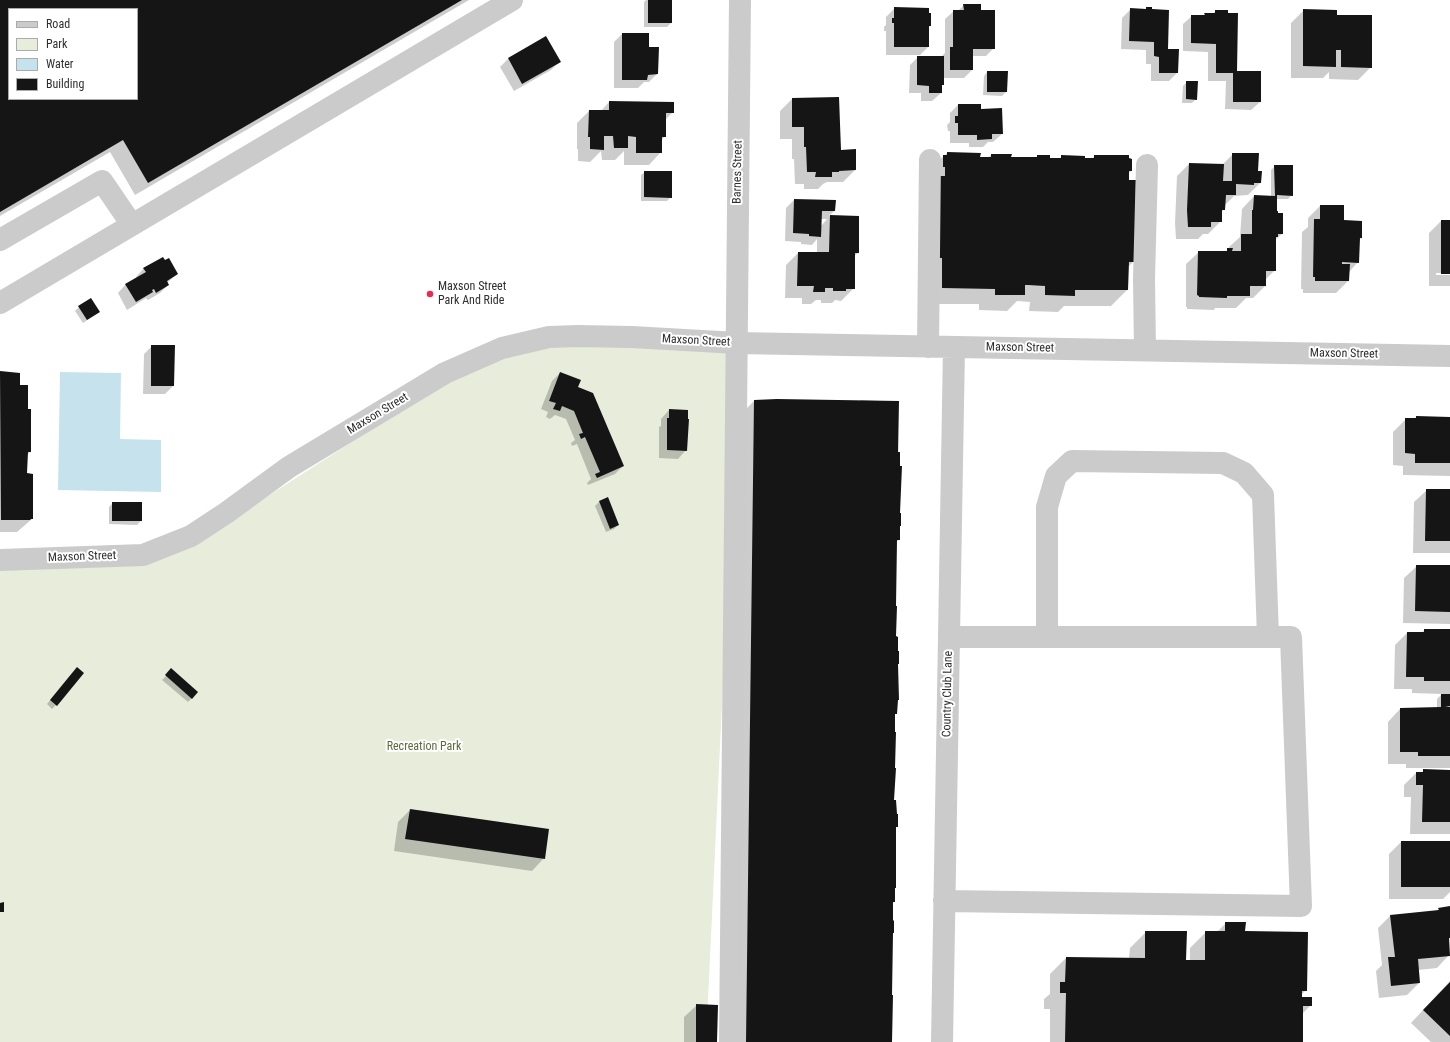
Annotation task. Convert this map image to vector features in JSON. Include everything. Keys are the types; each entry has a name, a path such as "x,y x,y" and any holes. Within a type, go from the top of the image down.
{"street":[{"path":"0,303 512,0"},
{"name":"Barnes Street","path":"730,1042 740,0"},
{"path":"928,346 930,160"},
{"path":"1145,350 1147,165"},
{"path":"0,240 102,181 132,225"},
{"name":"Maxson Street","path":"0,560 143,555 191,536 290,467 445,373 502,348 549,337 578,336 737,343 1450,356"},
{"name":"Country Club Lane","path":"942,1042 954,347"},
{"path":"1047,637 1047,507 1056,476 1072,461 1223,463 1244,473 1263,495 1268,637"},
{"path":"944,901 1301,906 1291,637 949,637"}],"green space":[{"name":"Recreation Park","path":"739,343 706,1042 0,1042 0,561 192,545 459,373 530,346"}],"water":[{"path":"60,372 121,373 120,439 161,440 161,492 58,490"}],"building":[{"path":"0,0 462,0 148,183 123,140 0,212"},
{"path":"648,0 672,0 672,23 648,23"},
{"path":"963,4 981,4 981,10 995,10 995,49 973,49 973,70 950,70 950,47 953,47 953,10 964,10"},
{"path":"894,7 929,8 929,13 931,13 931,26 929,26 929,47 894,47 894,23 892,23 892,18 894,18"},
{"path":"1146,7 1152,7 1152,9 1169,10 1168,49 1179,49 1178,73 1159,73 1159,57 1154,56 1154,42 1129,41 1130,8 1146,9"},
{"path":"1303,9 1337,10 1337,15 1372,15 1372,68 1341,67 1341,50 1336,50 1336,67 1303,66"},
{"path":"1215,10 1228,10 1228,13 1238,13 1237,71 1261,71 1261,102 1233,102 1233,73 1216,73 1216,44 1191,43 1191,15 1215,13"},
{"path":"622,33 649,33 649,47 659,47 658,74 648,75 647,80 622,80"},
{"path":"546,36 561,62 522,84 508,58"},
{"path":"917,56 944,56 944,85 942,85 942,93 929,93 929,86 917,85"},
{"path":"987,71 1008,71 1007,92 987,92"},
{"path":"1186,81 1198,81 1197,100 1186,99"},
{"path":"839,97 841,150 856,149 856,170 832,172 832,177 815,177 816,172 807,172 806,147 804,147 804,127 792,127 792,98"},
{"path":"609,101 674,102 674,113 666,113 666,137 662,137 662,153 636,153 636,137 628,136 628,148 614,148 613,136 604,136 604,150 590,149 590,137 588,137 589,110 609,110"},
{"path":"958,104 981,104 981,109 1002,108 1003,134 992,134 992,139 977,140 977,135 958,135 958,123 955,123 955,116 958,116"},
{"path":"947,152 981,153 980,157 991,157 991,154 1012,154 1011,157 1037,157 1037,155 1050,155 1050,158 1061,158 1061,155 1094,158 1094,155 1129,155 1129,158 1132,159 1132,171 1129,171 1129,180 1136,180 1135,262 1129,262 1128,290 1075,290 1075,296 1045,295 1045,286 1025,285 1025,295 995,295 995,289 942,288 942,258 937,258 938,176 945,176 943,155 947,155"},
{"path":"1232,153 1259,153 1258,171 1262,171 1261,183 1254,183 1254,185 1236,184 1236,195 1226,195 1225,210 1222,210 1222,222 1211,222 1211,227 1188,227 1187,210 1189,163 1224,164 1223,181 1232,181"},
{"path":"1274,165 1293,165 1293,196 1277,195 1277,211 1278,213 1283,213 1283,234 1278,234 1278,237 1276,237 1276,271 1266,271 1266,286 1250,286 1250,296 1227,296 1227,298 1199,297 1197,295 1198,251 1227,251 1227,248 1233,248 1232,251 1241,251 1241,234 1252,234 1252,210 1254,195 1275,196"},
{"path":"644,171 672,171 672,198 644,197"},
{"path":"794,199 836,200 835,211 822,211 821,237 809,236 809,234 793,233"},
{"path":"1320,205 1344,205 1344,220 1362,221 1362,238 1360,238 1359,263 1342,262 1342,264 1350,264 1349,281 1315,281 1315,277 1313,277 1314,219 1320,219"},
{"path":"830,215 859,216 859,253 855,253 855,289 833,291 833,288 825,288 825,292 813,292 814,286 797,286 798,252 829,252"},
{"path":"1441,220 1450,220 1450,274 1441,274"},
{"path":"163,257 165,260 169,258 178,274 167,281 169,285 156,293 154,289 152,290 153,292 136,302 125,284 146,272 143,268"},
{"path":"91,298 100,312 87,320 78,306"},
{"path":"151,345 175,345 174,386 151,386"},
{"path":"0,371 20,373 20,385 28,385 28,409 31,409 31,452 28,452 27,473 33,474 33,519 30,519 31,520 1,520"},
{"path":"560,372 581,380 578,387 593,393 624,466 597,478 595,474 600,472 585,437 581,439 579,434 583,433 574,411 562,406 560,411 553,409 556,403 549,401"},
{"path":"754,400 899,401 898,452 900,452 900,466 902,466 900,513 901,526 900,540 897,540 896,636 898,637 899,651 899,700 897,714 895,714 896,768 894,800 896,800 898,827 896,827 896,888 895,902 893,902 894,933 892,1042 746,1042"},
{"path":"669,409 688,410 689,419 687,451 667,450 667,418 669,418"},
{"path":"1416,416 1450,417 1450,463 1415,463 1415,454 1405,453 1405,418 1416,418"},
{"path":"1426,489 1450,489 1450,541 1425,541"},
{"path":"608,497 619,525 610,529 599,501"},
{"path":"112,502 142,502 142,521 112,521"},
{"path":"1416,565 1450,565 1450,612 1415,611"},
{"path":"1424,629 1450,629 1450,681 1424,681 1424,677 1406,677 1407,632 1424,632"},
{"path":"77,667 84,673 57,706 50,700"},
{"path":"171,668 198,692 192,699 165,675"},
{"path":"1441,694 1450,694 1450,706 1445,706 1450,707 1450,756 1418,756 1418,752 1400,752 1400,708 1441,707"},
{"path":"1423,769 1450,770 1450,822 1422,822 1423,785 1416,785 1416,772 1423,772"},
{"path":"410,809 549,829 545,859 405,839"},
{"path":"1401,841 1450,841 1450,887 1401,887"},
{"path":"4,902 4,912 0,912 0,903"},
{"path":"1450,906 1450,956 1418,959 1420,983 1391,986 1388,957 1395,957 1390,915 1439,910 1438,908"},
{"path":"1225,922 1246,922 1245,931 1308,932 1307,991 1302,991 1302,997 1312,997 1312,1006 1303,1006 1303,1042 1065,1042 1066,993 1060,993 1060,982 1065,982 1066,957 1145,958 1145,931 1187,931 1186,960 1205,960 1205,931 1225,931"},
{"path":"1450,982 1450,1036 1423,1010"},
{"path":"696,1004 718,1005 717,1042 696,1042"}],"place":[{"name":"Maxson Street Park And Ride","path":"430,294"}]}
